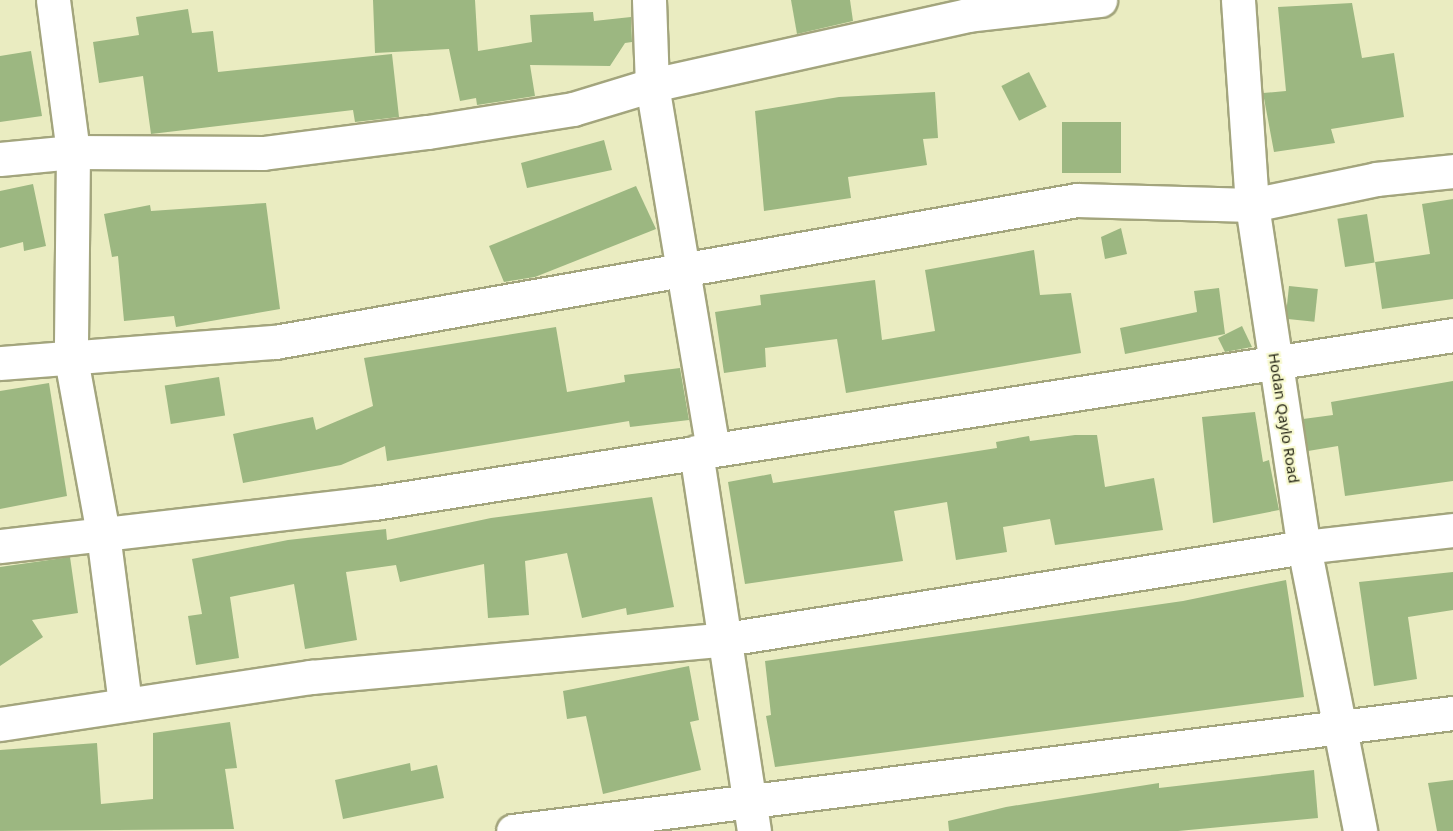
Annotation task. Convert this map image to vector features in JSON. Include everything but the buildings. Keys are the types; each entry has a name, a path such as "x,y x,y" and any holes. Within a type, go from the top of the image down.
{"street":[{"path":"53,0 73,152 71,359 104,534 125,702"},
{"path":"649,0 652,85 682,273 726,639 751,817"},
{"path":"0,159 73,152 263,153 573,109 652,85 967,15 1100,0"},
{"name":"Hodan Qaylo Road","path":"1238,0 1252,205 1304,547 1343,726 1360,831"},
{"path":"0,363 275,342 682,273 1077,200 1252,205 1376,179 1453,171"},
{"path":"0,546 374,503 1453,335"},
{"path":"0,724 125,702 312,677 726,639 1304,547 1453,530"},
{"path":"513,831 751,817 1343,726 1453,713"}]}
